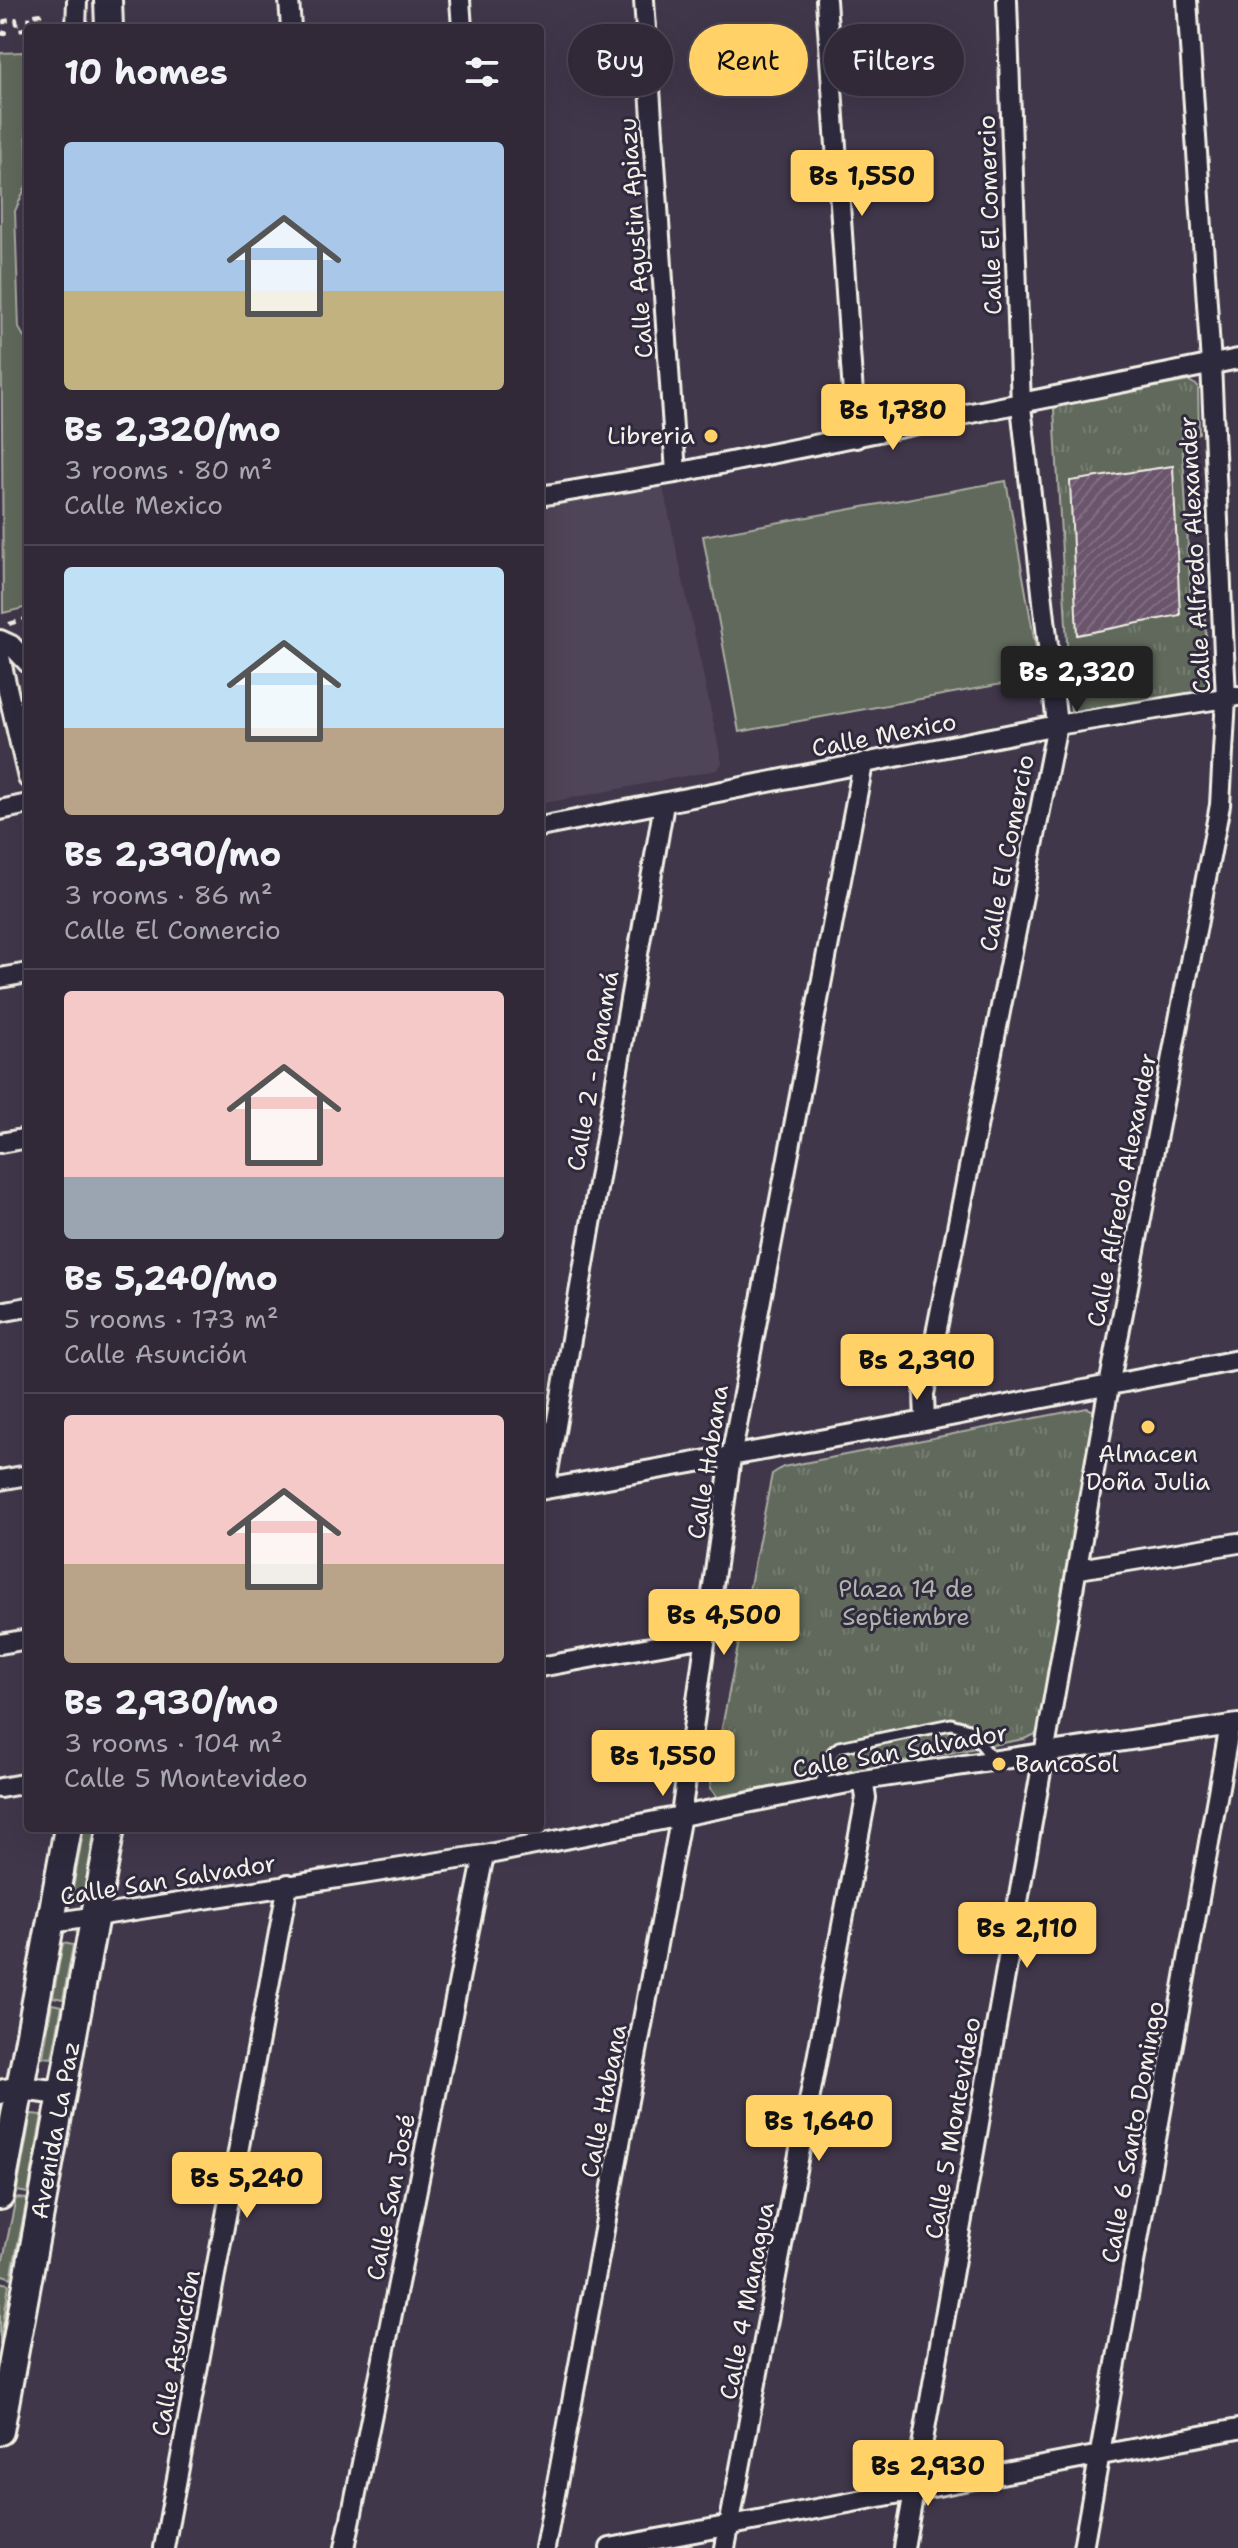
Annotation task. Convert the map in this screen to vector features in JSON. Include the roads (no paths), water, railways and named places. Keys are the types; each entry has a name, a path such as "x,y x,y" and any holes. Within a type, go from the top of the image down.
{"main road":[{"path":"108,0 109,24"},
{"name":"Avenida La Paz","path":"0,2196 9,2090 52,1923 67,1832"},
{"name":"Avenida La Paz","path":"0,2431 110,1832"}],"street":[{"path":"76,24 77,0"},
{"path":"289,0 291,24"},
{"path":"460,0 462,24"},
{"name":"Calle Agustin Apiazu","path":"644,0 676,473"},
{"path":"826,0 856,438"},
{"name":"Calle El Comercio","path":"925,1421 924,1394 1057,725 1021,406 1007,0"},
{"name":"Calle Alfredo Alexander","path":"1109,1386 1220,805 1232,697 1187,0"},
{"path":"544,495 1021,406 1238,359"},
{"path":"0,640 11,645 24,659"},
{"path":"0,657 24,761"},
{"name":"Calle Mexico","path":"544,826 1057,725 1232,697"},
{"name":"Calle Habana","path":"545,2548 681,1815 731,1457 863,764"},
{"name":"Calle 2 - Panamá","path":"544,1483 664,804"},
{"path":"0,810 24,805"},
{"path":"0,978 24,974"},
{"path":"0,1143 24,1139"},
{"path":"0,1312 24,1308"},
{"path":"544,1489 925,1421 1238,1360"},
{"name":"Calle 5 Montevideo","path":"904,2548 1109,1386"},
{"path":"0,1480 24,1476"},
{"path":"1079,1569 1238,1543"},
{"path":"544,1666 705,1637"},
{"path":"0,1644 24,1640"},
{"name":"Calle San Salvador","path":"52,1923 484,1855 863,1780 992,1758 1234,1724"},
{"name":"Calle 6 Santo Domingo","path":"1083,2548 1097,2456 1234,1724"},
{"name":"Calle 4 Managua","path":"725,2548 866,1798 863,1780"},
{"path":"0,1788 24,1784"},
{"name":"Calle San José","path":"345,2548 484,1855"},
{"name":"Calle Asunción","path":"164,2548 288,1884"},
{"path":"9,2090 62,2093"},
{"path":"610,2548 729,2528 915,2489 1238,2429"}],"lane":[{"path":"818,1789 833,1752 839,1747 951,1724 969,1729 992,1758"}],"place":[{"name":"Libreria","path":"711,436"},
{"name":"Almacen Doña Julia","path":"1148,1427"},
{"name":"BancoSol","path":"999,1764"}],"park label":[{"name":"Plaza 14 de Septiembre","path":"906,1603"}]}
